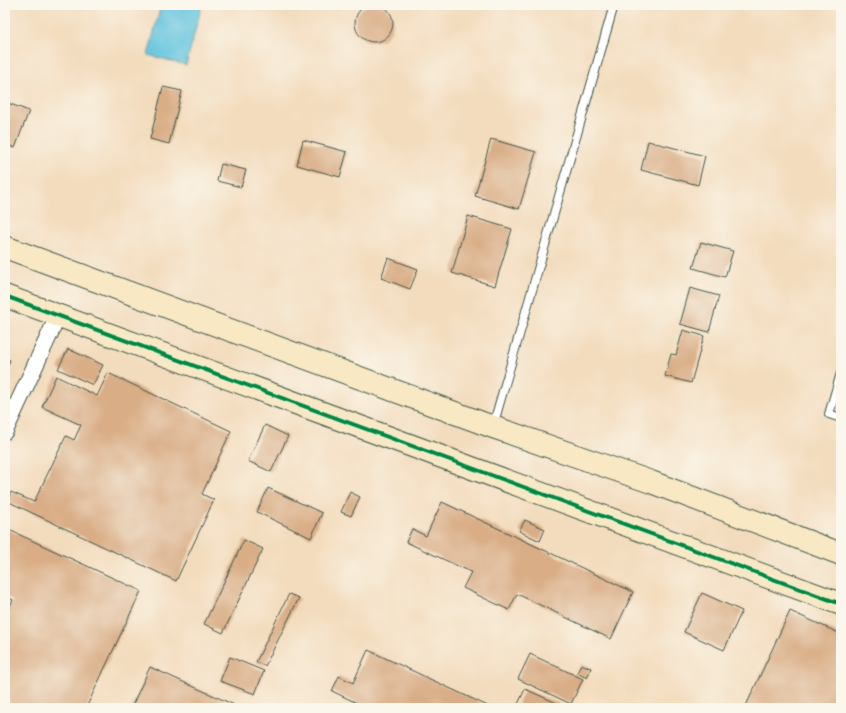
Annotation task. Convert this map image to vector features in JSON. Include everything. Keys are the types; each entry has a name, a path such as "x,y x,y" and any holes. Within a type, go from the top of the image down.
{"street":[{"path":"5,247 493,427 651,482 841,554"},
{"path":"5,296 841,604"},
{"path":"5,431 58,316"}],"lane":[{"path":"493,427 614,5"},
{"path":"841,373 829,414 841,418"}],"water":[{"path":"161,5 202,5 186,65 148,55"}],"building":[{"path":"374,4 387,10 393,23 387,36 374,42 361,36 355,23 361,10"},
{"path":"163,87 182,91 169,144 150,139"},
{"path":"5,102 29,111 15,148 5,144"},
{"path":"491,139 536,152 519,209 475,196"},
{"path":"303,140 347,152 340,177 297,165"},
{"path":"648,141 705,156 698,185 641,170"},
{"path":"221,164 246,170 241,187 217,181"},
{"path":"468,216 512,229 495,286 452,273"},
{"path":"701,242 733,251 725,277 693,268"},
{"path":"388,258 418,269 410,289 381,278"},
{"path":"690,288 719,296 709,332 680,324"},
{"path":"683,330 704,336 691,383 665,376 671,354 676,355"},
{"path":"68,349 103,365 93,385 58,369"},
{"path":"5,358 10,360 5,373"},
{"path":"108,373 231,431 202,494 214,500 176,581 7,501 11,492 34,502 66,436 74,440 81,425 42,407 56,376 97,396"},
{"path":"265,425 288,436 271,472 248,461"},
{"path":"268,488 322,513 311,538 257,512"},
{"path":"350,492 360,497 351,516 341,512"},
{"path":"442,502 633,592 611,639 517,594 509,610 463,588 471,572 406,542 412,529 426,536"},
{"path":"525,520 545,529 540,541 519,531"},
{"path":"5,528 141,591 86,708 5,708 5,617 13,600 5,596"},
{"path":"244,540 263,549 223,633 204,624"},
{"path":"702,593 742,611 724,650 684,632"},
{"path":"289,594 299,598 265,666 256,662"},
{"path":"790,611 841,634 841,708 745,708"},
{"path":"368,650 492,708 367,708 332,691 339,676 353,683"},
{"path":"530,654 583,679 571,704 518,679"},
{"path":"230,657 264,671 255,694 220,681"},
{"path":"581,664 591,668 587,678 577,673"},
{"path":"150,667 241,708 131,708"},
{"path":"525,689 568,708 526,708 518,704"}],"cycle path":[{"path":"5,296 841,604"}]}
